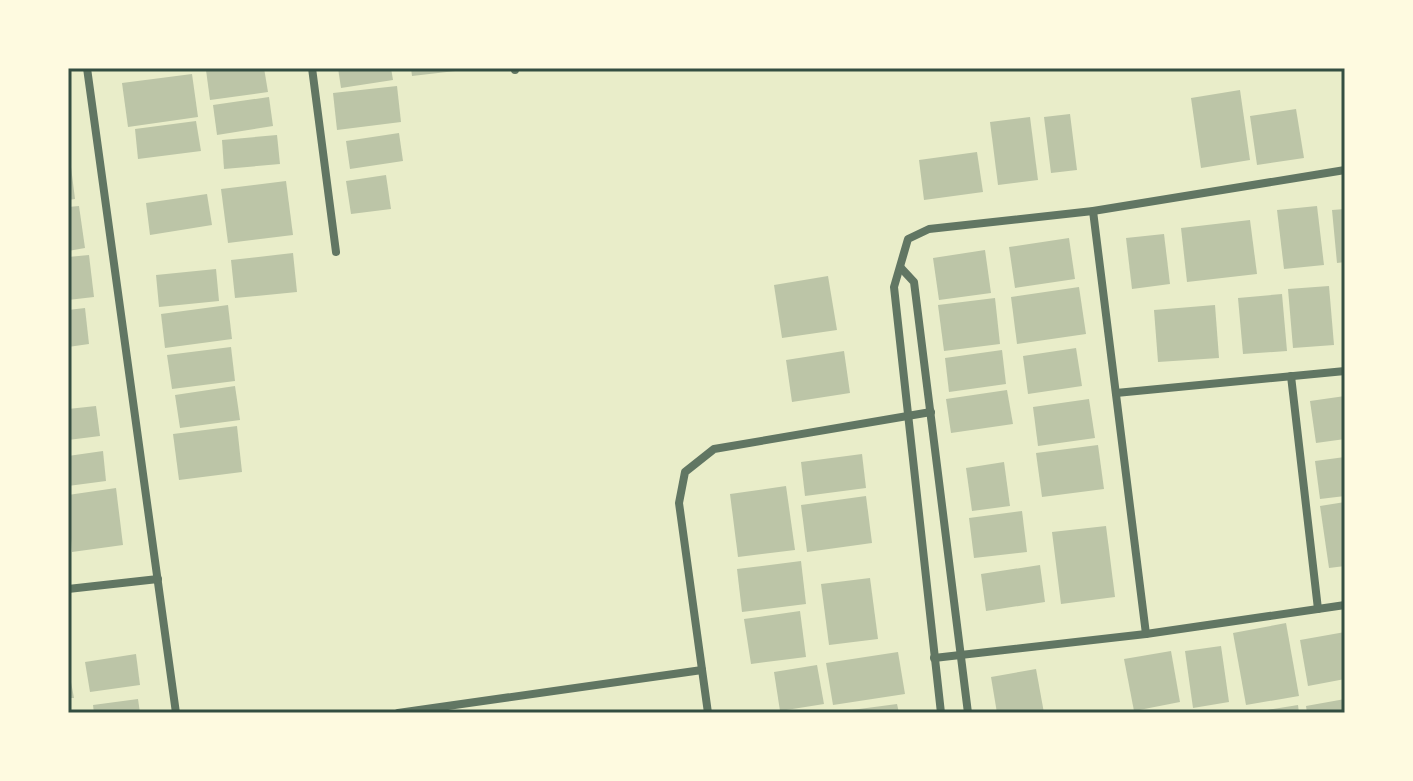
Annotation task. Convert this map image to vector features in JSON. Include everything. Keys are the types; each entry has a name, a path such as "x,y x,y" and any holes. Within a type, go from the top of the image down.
{"street":[{"path":"87,68 176,713"},
{"path":"312,68 336,252"},
{"path":"941,713 894,287 901,268 903,247 908,239 929,229 1093,211 1345,170"},
{"path":"1093,211 1146,634"},
{"path":"901,268 914,282 968,713"},
{"path":"1116,393 1345,371"},
{"path":"1291,376 1318,609"},
{"path":"708,713 679,503 685,472 714,449 931,412"},
{"path":"68,589 158,579"},
{"path":"934,658 1146,634 1345,605"},
{"path":"398,713 702,670"}],"building":[{"path":"264,68 268,92 210,100 206,70"},
{"path":"338,68 391,68 393,80 341,88"},
{"path":"411,68 464,68 464,70 412,76"},
{"path":"192,74 198,117 128,127 122,83"},
{"path":"397,86 401,122 337,130 333,93"},
{"path":"1240,90 1250,160 1201,168 1191,98"},
{"path":"269,97 273,126 217,135 213,105"},
{"path":"1296,109 1304,158 1257,165 1250,116"},
{"path":"1070,114 1077,170 1051,173 1044,117"},
{"path":"1030,117 1038,180 998,185 990,122"},
{"path":"196,121 201,151 138,159 135,129"},
{"path":"399,133 403,161 350,169 346,141"},
{"path":"277,135 280,164 224,169 222,140"},
{"path":"977,152 983,192 924,200 919,160"},
{"path":"71,167 75,199 68,200 68,168"},
{"path":"386,175 391,209 351,214 346,181"},
{"path":"286,181 293,235 228,243 221,189"},
{"path":"207,194 212,225 150,235 146,203"},
{"path":"79,206 85,248 68,251 68,207"},
{"path":"1317,206 1324,265 1284,269 1277,210"},
{"path":"1345,209 1345,262 1337,263 1332,210"},
{"path":"1250,220 1257,274 1187,282 1181,228"},
{"path":"1164,234 1170,284 1132,289 1126,238"},
{"path":"1069,238 1075,279 1015,288 1009,247"},
{"path":"985,250 991,293 939,300 933,258"},
{"path":"293,253 297,292 235,298 231,260"},
{"path":"89,255 94,297 68,300 68,257"},
{"path":"216,269 219,301 159,307 156,275"},
{"path":"828,276 837,330 782,338 774,285"},
{"path":"1329,286 1334,345 1293,348 1288,289"},
{"path":"1079,287 1086,334 1017,344 1011,297"},
{"path":"1282,294 1287,351 1243,354 1238,298"},
{"path":"995,298 1000,344 944,351 938,305"},
{"path":"228,305 232,339 165,348 161,314"},
{"path":"1215,305 1219,358 1158,362 1154,310"},
{"path":"85,308 89,344 68,347 68,310"},
{"path":"231,347 235,381 172,389 167,355"},
{"path":"1076,348 1082,386 1028,394 1023,356"},
{"path":"1002,350 1006,384 949,392 945,358"},
{"path":"844,351 850,393 792,402 786,360"},
{"path":"235,386 240,420 180,428 175,395"},
{"path":"1007,390 1013,424 951,433 946,399"},
{"path":"1345,396 1345,439 1316,443 1310,401"},
{"path":"1089,399 1095,438 1038,446 1033,407"},
{"path":"96,406 100,436 68,440 68,409"},
{"path":"237,426 242,472 179,480 173,434"},
{"path":"1098,445 1104,489 1042,497 1036,453"},
{"path":"103,451 106,481 68,486 68,456"},
{"path":"862,454 866,488 805,496 801,462"},
{"path":"1345,457 1345,496 1320,499 1315,461"},
{"path":"1004,462 1010,506 972,511 966,468"},
{"path":"786,486 795,550 738,557 730,494"},
{"path":"116,488 123,545 72,552 68,495"},
{"path":"866,496 872,543 807,552 801,505"},
{"path":"1345,502 1345,566 1329,568 1320,506"},
{"path":"1022,511 1027,552 974,558 969,518"},
{"path":"1106,526 1115,597 1061,604 1052,532"},
{"path":"801,561 806,604 742,612 737,569"},
{"path":"1040,565 1045,602 986,611 981,574"},
{"path":"870,578 878,639 829,645 821,584"},
{"path":"800,611 806,657 751,664 744,619"},
{"path":"1286,623 1299,696 1246,705 1233,633"},
{"path":"1345,632 1345,679 1308,686 1300,640"},
{"path":"1221,646 1229,702 1193,708 1185,651"},
{"path":"1171,651 1180,702 1134,711 1124,659"},
{"path":"898,652 905,694 833,705 826,663"},
{"path":"136,654 140,685 90,692 85,662"},
{"path":"817,665 824,704 780,711 774,672"},
{"path":"68,666 74,698 68,698"},
{"path":"1036,669 1044,713 997,713 991,677"},
{"path":"138,699 140,713 94,713 93,705"},
{"path":"1345,699 1345,713 1307,713 1306,706"},
{"path":"897,704 899,713 844,713 844,711"},
{"path":"1298,705 1299,713 1261,713 1261,711"}]}
